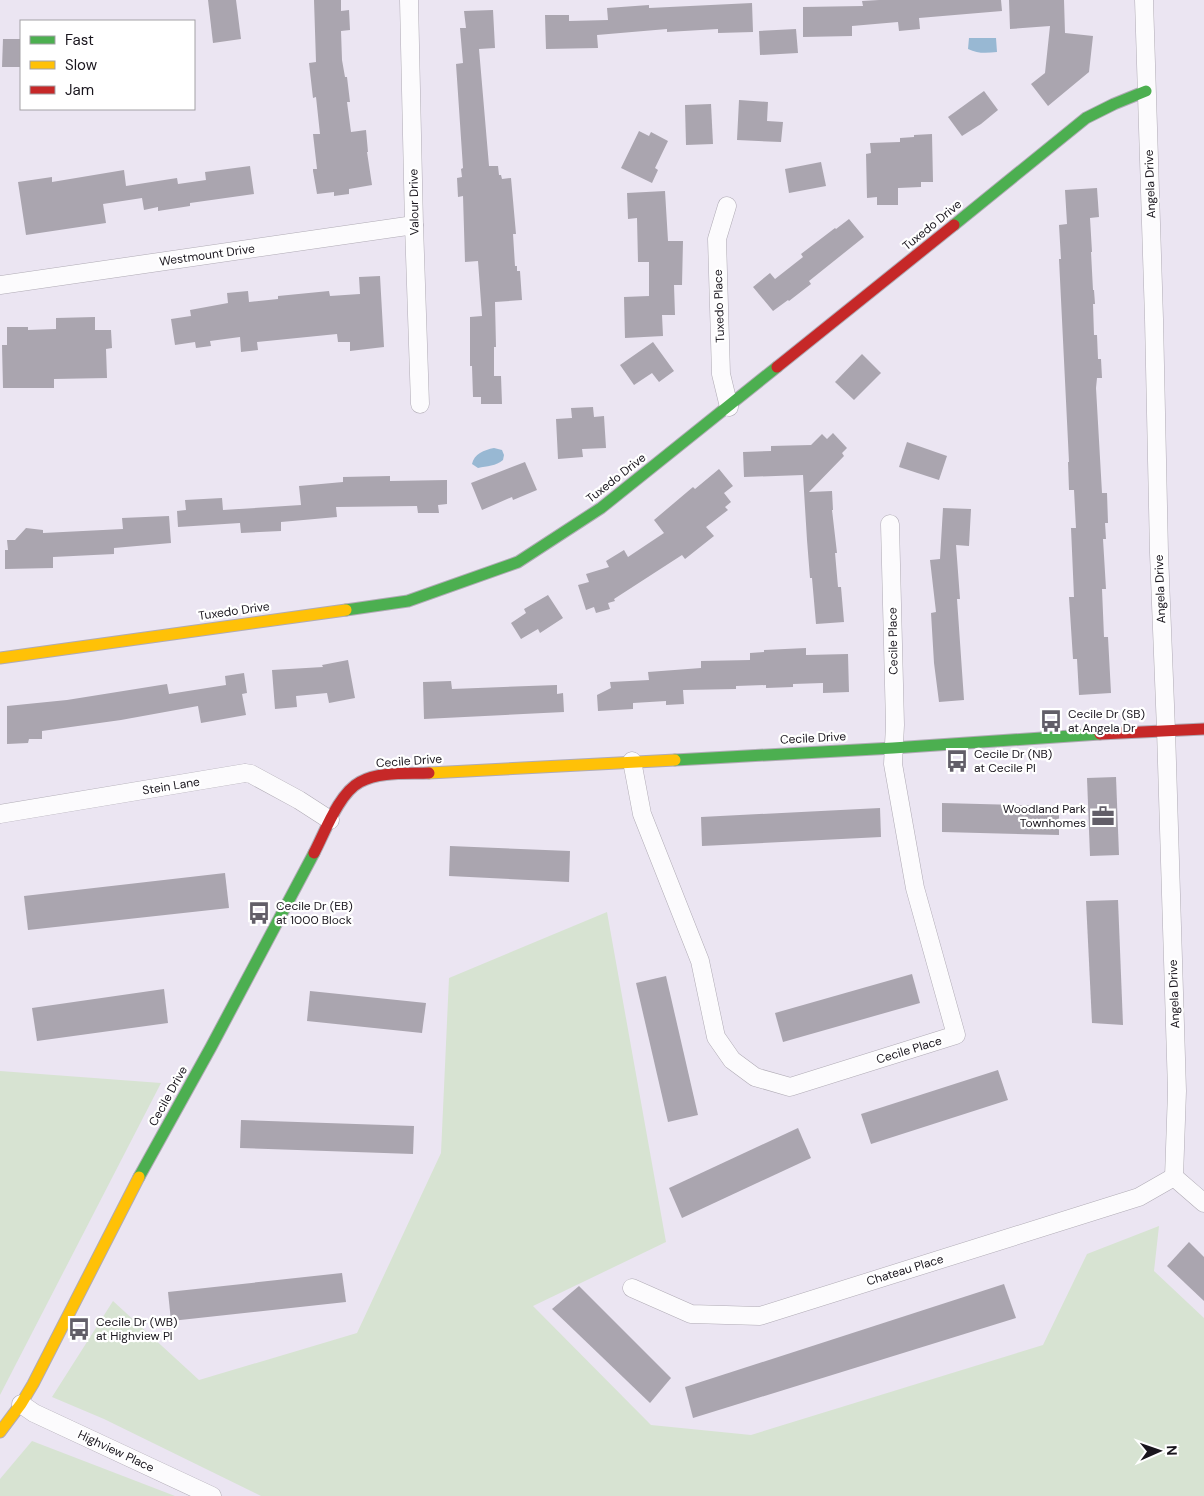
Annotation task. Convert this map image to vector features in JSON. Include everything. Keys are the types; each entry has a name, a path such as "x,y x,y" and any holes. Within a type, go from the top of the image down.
{"street":[{"name":"Valour Drive","path":"409,0 420,404"},
{"name":"Angela Drive","path":"1144,0 1159,553 1177,1091 1174,1178"},
{"name":"Tuxedo Drive","path":"0,658 408,600 518,562 601,508 729,407 1086,118 1146,91"},
{"name":"Tuxedo Place","path":"727,206 717,239 722,374 729,407"},
{"name":"Westmount Drive","path":"0,285 414,226"},
{"name":"Cecile Place","path":"632,761 642,814 700,961 716,1037 732,1060 755,1077 790,1087 956,1035 915,888 893,764 895,725 890,524"},
{"name":"Cecile Drive","path":"0,1432 21,1404 139,1177 211,1047 330,820 344,796 359,782 383,776 1204,729"},
{"name":"Stein Lane","path":"0,814 245,773 251,774 330,820"},
{"path":"1174,1178 1204,1203"},
{"name":"Chateau Place","path":"632,1288 691,1314 760,1316 1139,1197 1174,1178"},
{"name":"Highview Place","path":"21,1404 34,1413 212,1496"}],"green space":[{"path":"607,912 666,1242 533,1306 651,1425 751,1435 1043,1345 1087,1254 1159,1226 1154,1271 1204,1318 1204,1496 261,1496 104,1419 52,1397 113,1301 199,1380 357,1333 441,1153 449,978"},
{"path":"0,1071 161,1083 0,1395"},
{"path":"32,1441 175,1496 0,1496 0,1479"}],"water":[{"path":"969,38 996,38 997,52 986,53 968,49"},
{"path":"494,448 502,450 503,460 491,466 478,468 472,464 480,453"}],"building":[{"path":"208,0 236,0 241,39 213,43"},
{"path":"314,0 341,0 341,11 349,10 350,30 341,31 342,60 345,77 347,77 350,102 347,102 351,132 366,130 372,185 349,189 349,194 334,196 334,192 317,194 313,171 313,169 317,169 313,134 320,134 316,97 313,98 309,63 316,62"},
{"path":"1001,0 1002,11 919,18 920,29 899,31 898,22 852,26 852,36 803,37 803,7 863,6 862,1"},
{"path":"1009,0 1064,0 1065,33 1093,36 1089,72 1048,106 1031,84 1045,73 1050,26 1010,29"},
{"path":"752,3 753,32 718,33 718,29 667,32 667,29 597,35 598,48 546,49 545,15 569,15 569,21 608,20 607,8 649,5 649,8"},
{"path":"493,10 495,48 479,49 489,166 498,166 499,175 501,175 502,179 511,178 516,234 513,234 515,266 517,266 517,271 520,271 522,300 495,302 496,347 494,347 494,376 501,376 502,404 481,404 481,397 473,397 472,366 470,366 470,317 482,316 478,261 465,262 463,196 458,197 457,178 462,177 461,169 463,168 456,64 463,63 460,28 466,28 464,11"},
{"path":"796,29 798,53 760,55 759,31"},
{"path":"3,39 20,39 20,67 2,67"},
{"path":"984,91 998,110 962,136 948,117"},
{"path":"739,100 768,102 767,121 783,122 781,142 737,140"},
{"path":"711,104 713,144 686,145 685,105"},
{"path":"639,131 649,136 651,132 668,141 655,168 658,170 652,183 621,168"},
{"path":"932,134 933,182 921,182 921,187 898,188 898,205 877,205 877,197 867,198 866,154 871,153 870,143 900,142 900,138"},
{"path":"821,162 826,186 789,193 785,169"},
{"path":"250,166 254,194 190,203 190,206 158,211 158,207 144,210 142,198 103,204 106,223 26,235 18,182 52,177 52,182 124,170 126,186 177,178 178,184 206,180 205,172"},
{"path":"1097,188 1099,217 1090,218 1095,304 1093,304 1094,335 1097,335 1098,359 1101,359 1102,378 1097,378 1096,388 1102,493 1107,493 1108,523 1105,523 1106,539 1103,539 1106,589 1102,589 1104,637 1108,637 1111,693 1079,695 1077,659 1073,659 1069,597 1074,597 1071,528 1076,528 1074,490 1069,490 1059,225 1067,224 1065,190"},
{"path":"665,191 668,241 683,241 682,285 674,285 675,315 662,315 663,336 625,338 624,297 649,296 649,262 638,262 637,218 628,219 627,193"},
{"path":"849,219 864,237 809,281 811,284 773,311 753,287 770,273 775,279 803,257 801,254"},
{"path":"380,276 384,347 350,351 350,342 338,342 337,334 257,342 258,350 241,352 240,337 210,341 211,346 196,348 195,342 175,345 171,319 191,316 190,310 228,303 227,293 248,291 249,302 278,299 278,296 329,291 330,296 360,294 359,277"},
{"path":"95,317 95,330 111,330 112,348 106,349 107,378 54,379 54,388 3,388 2,345 7,345 7,327 28,327 28,330 56,329 56,318"},
{"path":"653,342 674,371 659,382 652,373 634,385 620,365"},
{"path":"862,354 881,373 854,400 835,382"},
{"path":"593,407 594,417 604,416 606,448 582,449 583,457 558,459 556,419 572,418 571,408"},
{"path":"833,433 847,448 842,453 844,456 809,492 832,491 838,587 841,587 844,622 816,624 812,578 810,578 803,475 744,477 743,452 771,451 771,446 811,445 822,434 827,439"},
{"path":"907,442 947,456 939,480 899,467"},
{"path":"525,462 537,490 513,500 512,497 482,510 471,483"},
{"path":"719,469 733,486 724,493 731,502 725,507 728,510 706,527 714,536 685,559 682,555 614,599 615,601 608,603 610,609 596,613 594,607 586,610 578,585 589,582 586,574 609,567 606,561 624,550 628,557 664,533 654,520 693,487 695,489"},
{"path":"390,476 390,481 447,480 447,504 438,505 439,513 418,513 417,506 336,507 337,517 281,522 281,531 241,533 240,523 178,527 177,511 186,510 185,500 222,498 223,510 301,505 299,486 343,482 343,477"},
{"path":"943,508 971,509 969,546 956,545 960,599 957,599 964,700 939,702 931,613 936,612 930,560 940,559"},
{"path":"169,516 171,543 114,548 114,554 53,557 53,568 5,569 5,550 8,550 7,540 15,540 26,528 43,530 43,533 123,529 122,518"},
{"path":"548,595 563,618 540,633 538,629 521,639 511,623 526,613 524,609"},
{"path":"806,648 806,655 848,654 849,692 823,693 823,683 793,684 793,687 766,688 766,685 736,686 736,689 683,690 684,704 666,705 666,701 633,703 633,709 598,711 597,695 611,688 610,682 649,680 648,672 701,668 701,661 750,660 750,653 764,652 764,650"},
{"path":"348,660 355,698 329,703 327,693 296,696 297,707 275,709 272,670 323,667 322,665"},
{"path":"244,673 247,693 242,694 246,715 201,723 198,706 121,720 42,731 42,739 29,739 28,743 7,744 7,706 67,700 167,684 169,694 226,685 225,676"},
{"path":"451,681 452,689 557,685 557,694 563,693 564,712 424,719 423,682"},
{"name":"Woodland Park Townhomes","path":"1116,777 1119,855 1090,856 1087,778"},
{"path":"942,803 1059,806 1059,835 942,832"},
{"path":"880,808 881,837 702,846 701,817"},
{"path":"450,846 570,851 569,882 449,876"},
{"path":"225,873 229,908 28,930 24,896"},
{"path":"1118,900 1123,1025 1092,1023 1086,901"},
{"path":"912,974 920,1003 783,1042 775,1013"},
{"path":"666,976 698,1115 668,1122 636,983"},
{"path":"164,989 168,1023 37,1041 32,1008"},
{"path":"310,991 426,1003 422,1033 307,1021"},
{"path":"998,1070 1008,1100 871,1144 861,1114"},
{"path":"241,1120 414,1126 413,1154 240,1148"},
{"path":"798,1128 811,1158 682,1218 669,1188"},
{"path":"1189,1242 1204,1257 1204,1301 1167,1266"},
{"path":"342,1273 346,1302 171,1321 168,1292"},
{"path":"1004,1284 1016,1318 693,1418 685,1387"},
{"path":"579,1286 671,1378 650,1403 552,1309"}],"traffic: fast":[{"path":"954,225 1086,118 1146,91"},
{"path":"346,610 408,601 518,562 601,508 777,367"},
{"path":"675,760 1100,734"},
{"path":"139,1177 211,1047 314,853"}],"traffic: slow":[{"path":"0,658 346,610"},
{"path":"429,773 675,760"},
{"path":"0,1432 33,1384 139,1177"}],"traffic: jam":[{"path":"777,367 954,225"},
{"path":"1100,734 1204,729"},
{"path":"314,853 339,804 352,787 368,778 376,776 429,773"}],"place":[{"name":"Cecile Dr (SB) at Angela Dr","path":"1051,721"},
{"name":"Cecile Dr (NB) at Cecile Pl","path":"957,761"},
{"name":"Woodland Park Townhomes","path":"1103,816"},
{"name":"Cecile Dr (EB) at 1000 Block","path":"259,913"},
{"name":"Cecile Dr (WB) at Highview Pl","path":"79,1329"}]}
